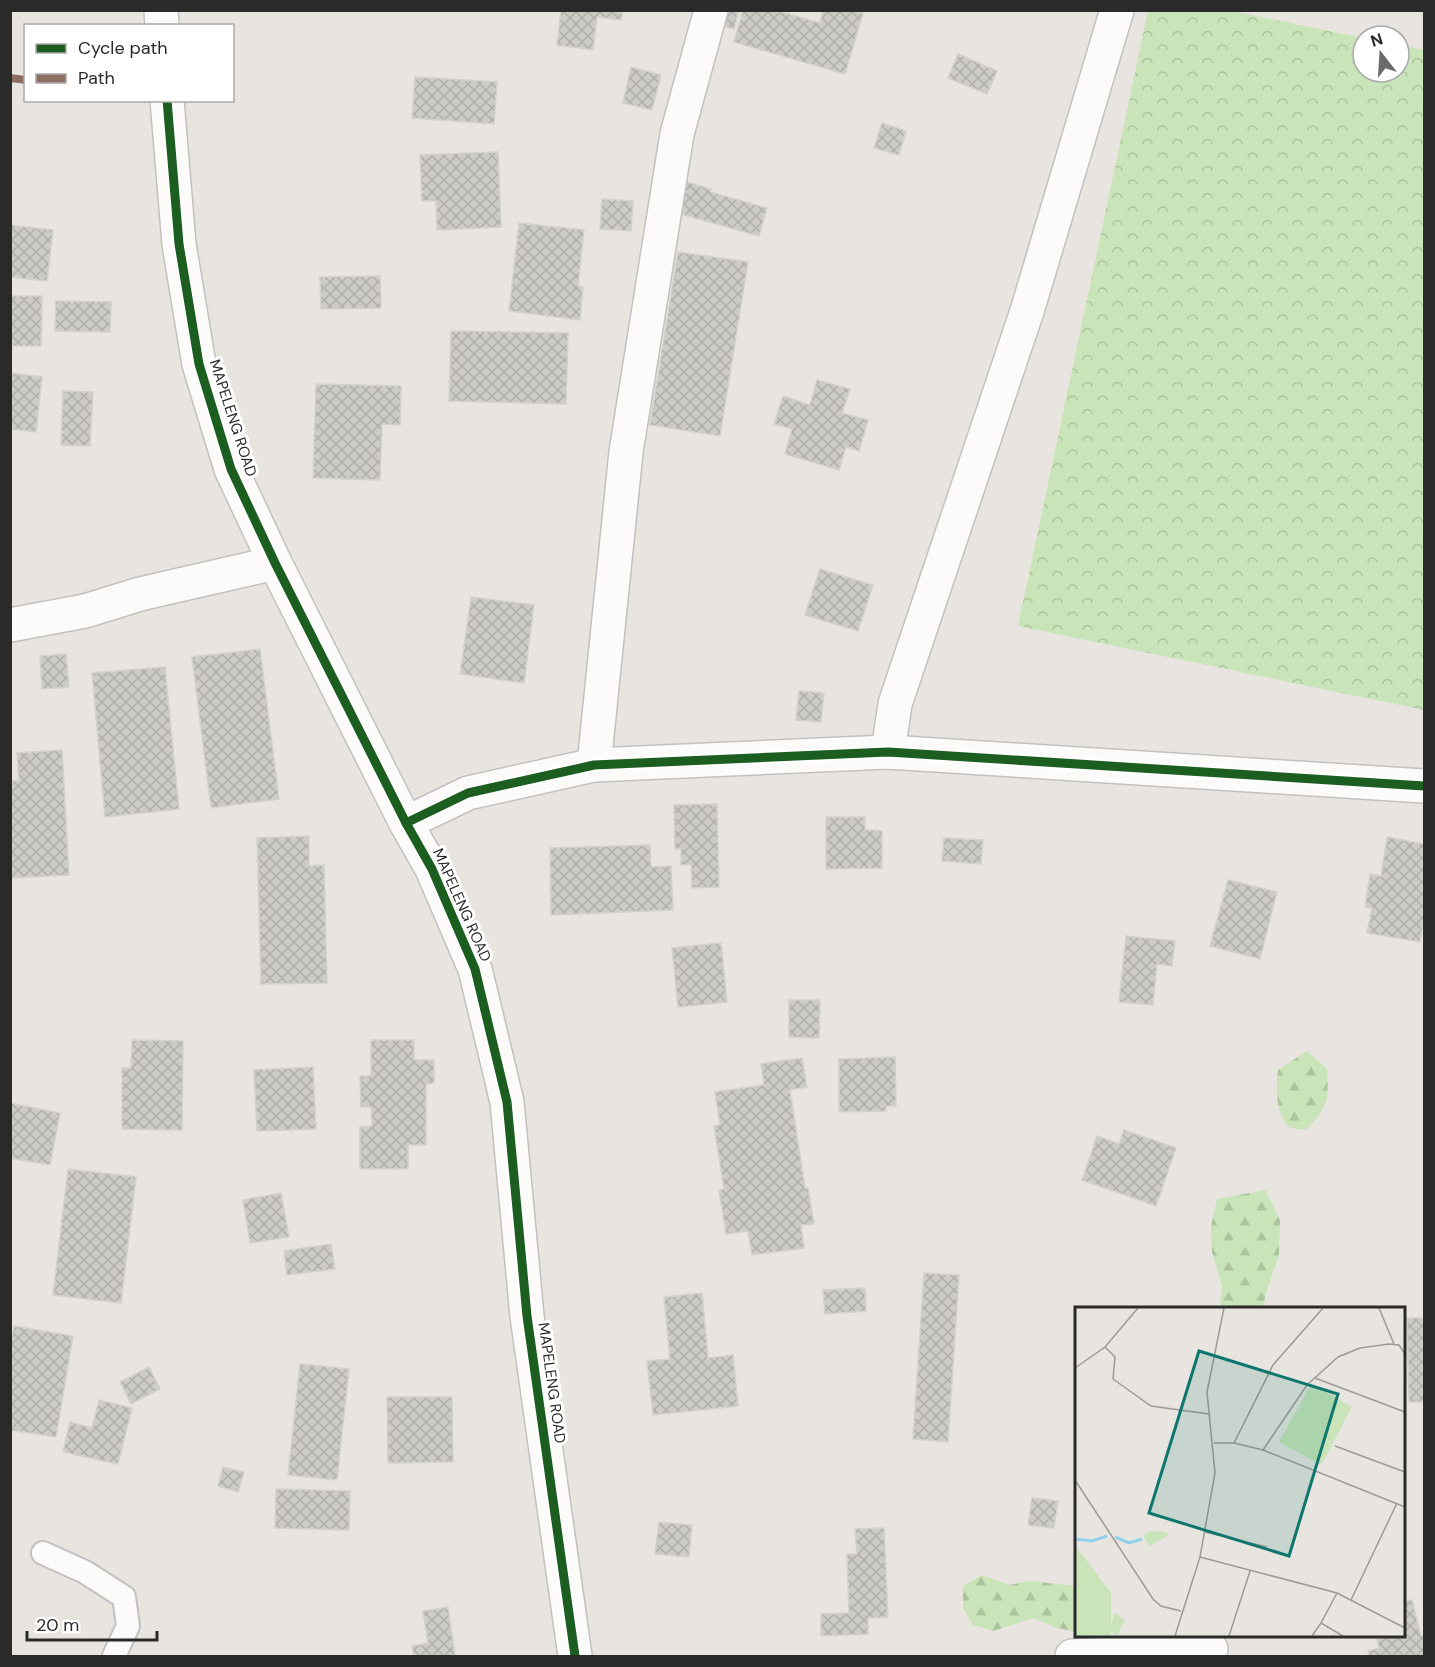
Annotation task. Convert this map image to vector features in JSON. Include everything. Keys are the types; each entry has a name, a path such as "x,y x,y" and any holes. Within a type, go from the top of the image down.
{"street":[{"path":"594,765 626,452 677,134 711,10"},
{"path":"888,752 895,704 1028,308 1117,10"},
{"name":"MAPELENG ROAD","path":"167,102 179,244 199,364 231,469 275,563 406,823 432,869 475,969 507,1102 527,1316 575,1656"},
{"path":"10,626 85,611 140,594 275,563"},
{"path":"406,823 468,793 594,765 888,752 1425,786"},
{"path":"1072,1656 1210,1649"}],"lane":[{"path":"43,1553 85,1572 124,1597 128,1626 114,1656"}],"green space":[{"path":"1148,11 1232,11 1351,36 1351,84 1411,84 1411,47 1424,50 1424,710 1018,626"},
{"path":"1307,1051 1327,1069 1328,1088 1323,1109 1306,1130 1290,1128 1285,1122 1279,1108 1277,1086 1278,1070"},
{"path":"1265,1190 1280,1220 1279,1255 1263,1307 1220,1307 1222,1286 1212,1252 1211,1226 1217,1199"},
{"path":"982,1575 1008,1585 1030,1581 1075,1586 1075,1632 1054,1627 1033,1618 993,1631 973,1625 963,1608 963,1586"}],"building":[{"path":"561,10 623,10 621,20 597,17 593,50 557,45"},
{"path":"724,10 739,10 734,29 720,25"},
{"path":"743,10 775,10 820,23 823,10 864,10 845,74 734,42"},
{"path":"958,54 997,71 987,94 948,78"},
{"path":"631,67 661,75 652,110 623,103"},
{"path":"415,77 497,82 494,124 412,118"},
{"path":"882,123 906,131 899,155 874,148"},
{"path":"498,152 501,227 437,230 436,201 422,201 420,155"},
{"path":"686,182 711,189 710,192 767,208 759,236 677,213"},
{"path":"602,199 633,201 631,231 600,229"},
{"path":"519,223 584,230 578,286 583,287 580,320 509,311"},
{"path":"10,225 53,230 47,281 10,277"},
{"path":"678,252 748,262 720,436 650,425"},
{"path":"380,276 381,308 321,309 320,277"},
{"path":"10,296 42,296 41,346 10,346"},
{"path":"56,301 111,302 110,332 55,331"},
{"path":"451,331 568,333 566,404 449,401"},
{"path":"10,373 42,377 36,432 10,429"},
{"path":"817,380 850,389 842,413 868,420 859,451 846,447 839,470 785,454 792,429 774,424 783,396 810,405"},
{"path":"316,384 401,386 400,425 382,424 380,480 313,478"},
{"path":"63,391 93,392 90,446 61,445"},
{"path":"820,569 873,585 858,631 805,615"},
{"path":"471,597 534,605 524,683 460,674"},
{"path":"260,649 279,799 211,808 192,657"},
{"path":"66,654 69,687 42,689 40,656"},
{"path":"165,667 179,809 105,817 92,673"},
{"path":"799,691 824,693 821,722 796,720"},
{"path":"62,750 69,875 10,878 10,781 19,780 17,753"},
{"path":"717,804 719,887 692,888 691,865 681,865 681,848 675,849 674,805"},
{"path":"826,817 865,817 865,830 882,831 882,868 826,869"},
{"path":"309,836 309,866 324,865 327,983 261,984 257,838"},
{"path":"1387,837 1424,844 1424,916 1420,942 1367,933 1372,908 1365,907 1370,874 1381,876"},
{"path":"944,838 983,840 981,864 942,861"},
{"path":"650,845 651,867 671,866 673,910 551,915 550,848"},
{"path":"1228,880 1277,892 1260,959 1210,946"},
{"path":"1126,936 1175,941 1172,966 1157,964 1153,1005 1119,1002"},
{"path":"721,943 727,1002 678,1007 672,948"},
{"path":"789,1000 820,1000 819,1038 789,1037"},
{"path":"132,1040 183,1041 182,1130 122,1129 122,1068 131,1068"},
{"path":"371,1040 414,1040 414,1060 434,1060 434,1083 426,1084 426,1145 408,1145 408,1169 360,1169 360,1127 372,1126 371,1107 361,1107 360,1076 371,1076"},
{"path":"895,1057 896,1106 886,1106 886,1111 839,1112 839,1059"},
{"path":"802,1058 807,1087 790,1090 805,1188 808,1188 814,1224 801,1225 804,1248 752,1255 748,1231 726,1234 719,1190 724,1189 714,1126 720,1125 715,1092 764,1085 761,1064"},
{"path":"313,1067 316,1129 257,1131 254,1070"},
{"path":"10,1103 60,1113 50,1165 10,1158"},
{"path":"1124,1130 1176,1148 1156,1206 1082,1180 1097,1136 1119,1144"},
{"path":"68,1169 136,1177 121,1303 53,1295"},
{"path":"281,1193 289,1237 250,1243 243,1200"},
{"path":"331,1244 335,1269 287,1275 284,1251"},
{"path":"924,1273 959,1275 948,1442 913,1439"},
{"path":"865,1288 866,1311 825,1314 823,1290"},
{"path":"702,1293 708,1358 733,1355 738,1406 653,1415 647,1361 670,1359 664,1297"},
{"path":"1407,1318 1424,1318 1424,1402 1409,1402"},
{"path":"14,1326 73,1336 56,1437 10,1430 10,1345"},
{"path":"300,1364 349,1369 337,1480 288,1475"},
{"path":"149,1367 160,1389 131,1404 120,1382"},
{"path":"387,1397 452,1397 453,1462 388,1463"},
{"path":"99,1400 132,1408 118,1464 63,1452 70,1422 92,1428"},
{"path":"223,1467 244,1472 238,1492 218,1486"},
{"path":"276,1489 350,1491 349,1530 275,1528"},
{"path":"1032,1498 1058,1501 1054,1528 1028,1525"},
{"path":"659,1522 692,1525 689,1557 655,1554"},
{"path":"884,1528 888,1617 868,1618 868,1634 821,1636 821,1614 849,1613 847,1554 857,1554 855,1529"},
{"path":"1412,1600 1421,1636 1424,1635 1424,1656 1369,1656 1368,1651 1379,1648 1376,1637 1405,1637 1405,1602"},
{"path":"448,1607 455,1656 414,1656 412,1646 428,1643 423,1611"}],"marked path":[{"path":"10,78 24,80"}],"cycle path":[{"path":"167,102 179,244 199,364 231,469 275,563 406,823 432,869 475,969 507,1102 527,1316 575,1656"},
{"path":"406,823 468,793 594,765 888,752 1424,786"}]}
